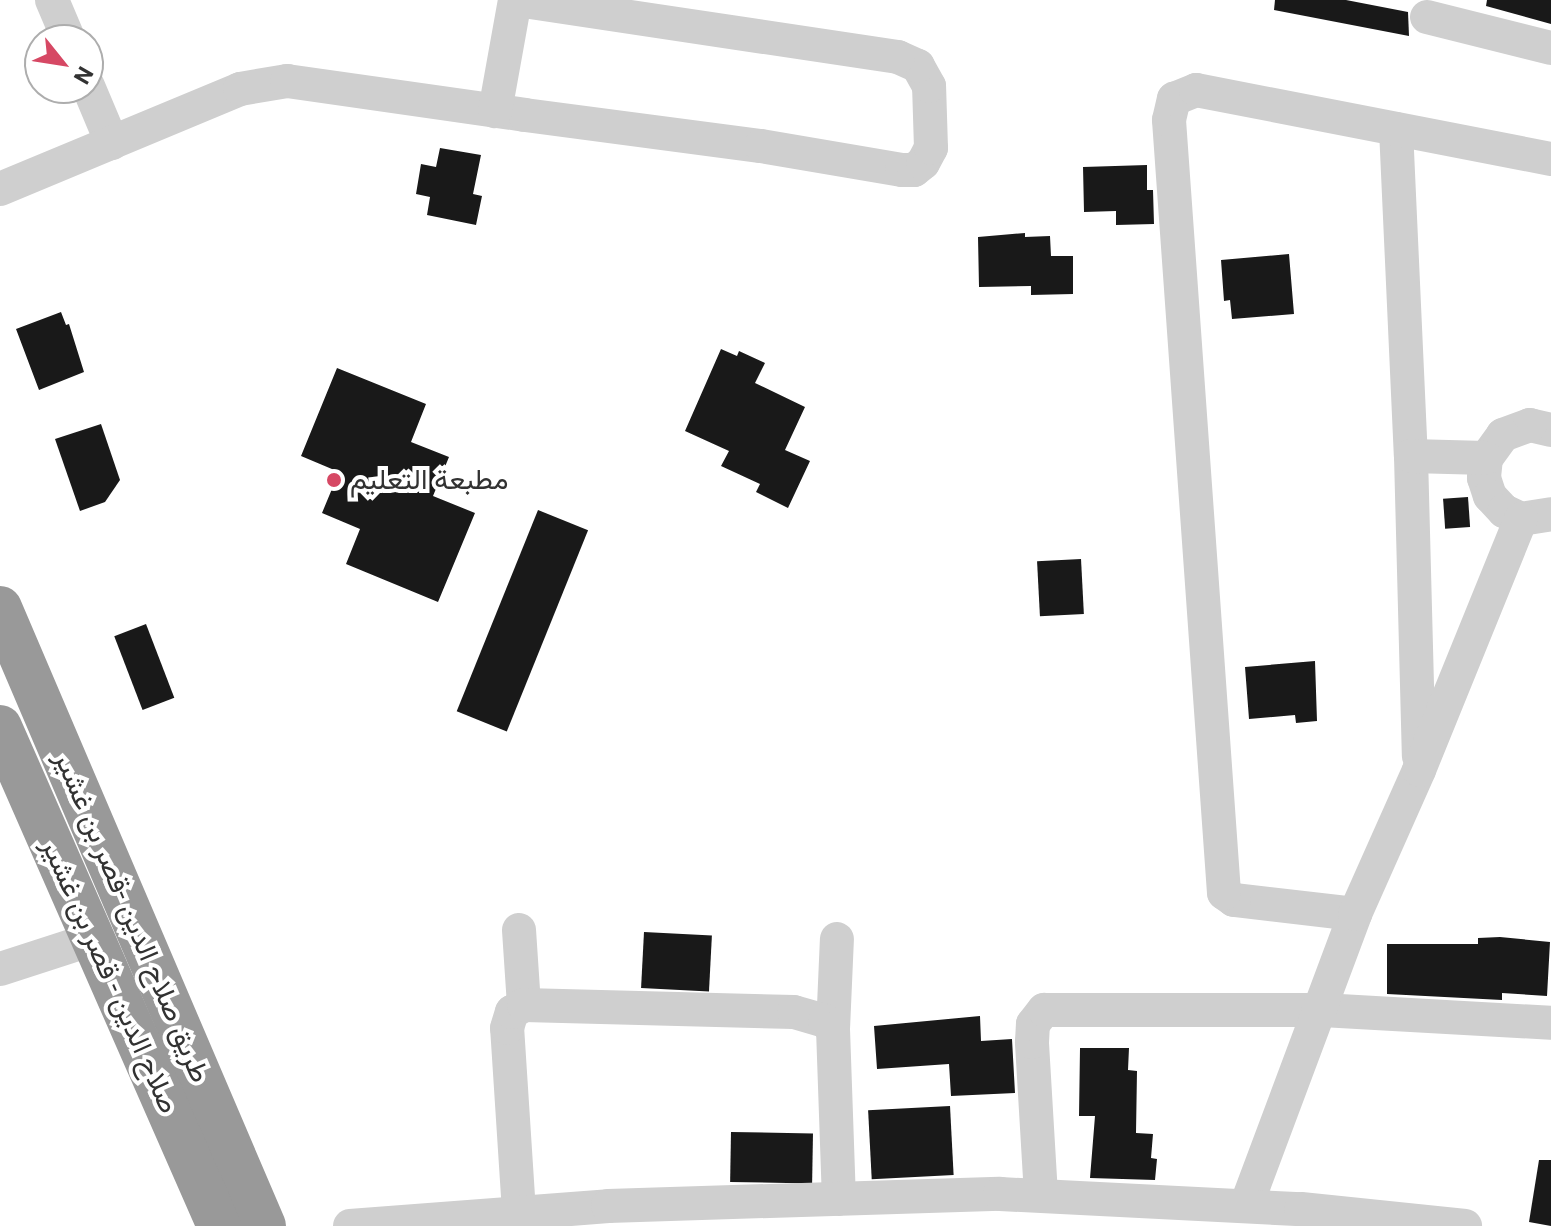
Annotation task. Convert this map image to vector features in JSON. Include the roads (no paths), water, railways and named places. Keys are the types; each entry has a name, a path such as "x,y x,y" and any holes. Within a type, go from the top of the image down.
{"highway":[{"name":"طريق صلاح الدين -قصر بن غشير","path":"0,608 264,1226"},
{"name":"صلاح الدين - قصر بن غشير","path":"2,735 219,1226"}],"street":[{"path":"52,0 62,24"},
{"path":"0,189 240,89 287,81 495,111 761,146 902,170 914,170 923,163 931,148 929,86 918,66 898,57 515,0 495,111"},
{"path":"1427,17 1484,15 1551,48"},
{"path":"1355,914 1234,900 1224,893 1169,120 1174,99 1196,90 1551,159"},
{"path":"96,104 112,143"},
{"path":"1396,129 1411,456 1419,770"},
{"path":"1246,1206 1322,1010 1355,914 1536,516 1504,511 1490,496 1484,478 1486,458 1493,445 1516,427 1530,425 1551,430"},
{"path":"1411,456 1486,458"},
{"path":"519,930 524,1005"},
{"path":"0,969 93,939"},
{"path":"837,939 833,1029 839,1199"},
{"path":"519,1212 507,1028 512,1012 524,1005 808,1013 833,1029"},
{"path":"1041,1195 1032,1042 1033,1024 1044,1010 1322,1010 1551,1023"},
{"path":"350,1226 519,1212 839,1199 1041,1195 1246,1206 1465,1226"}],"place":[{"name":"مطبعة التعليم","path":"334,480"}]}
